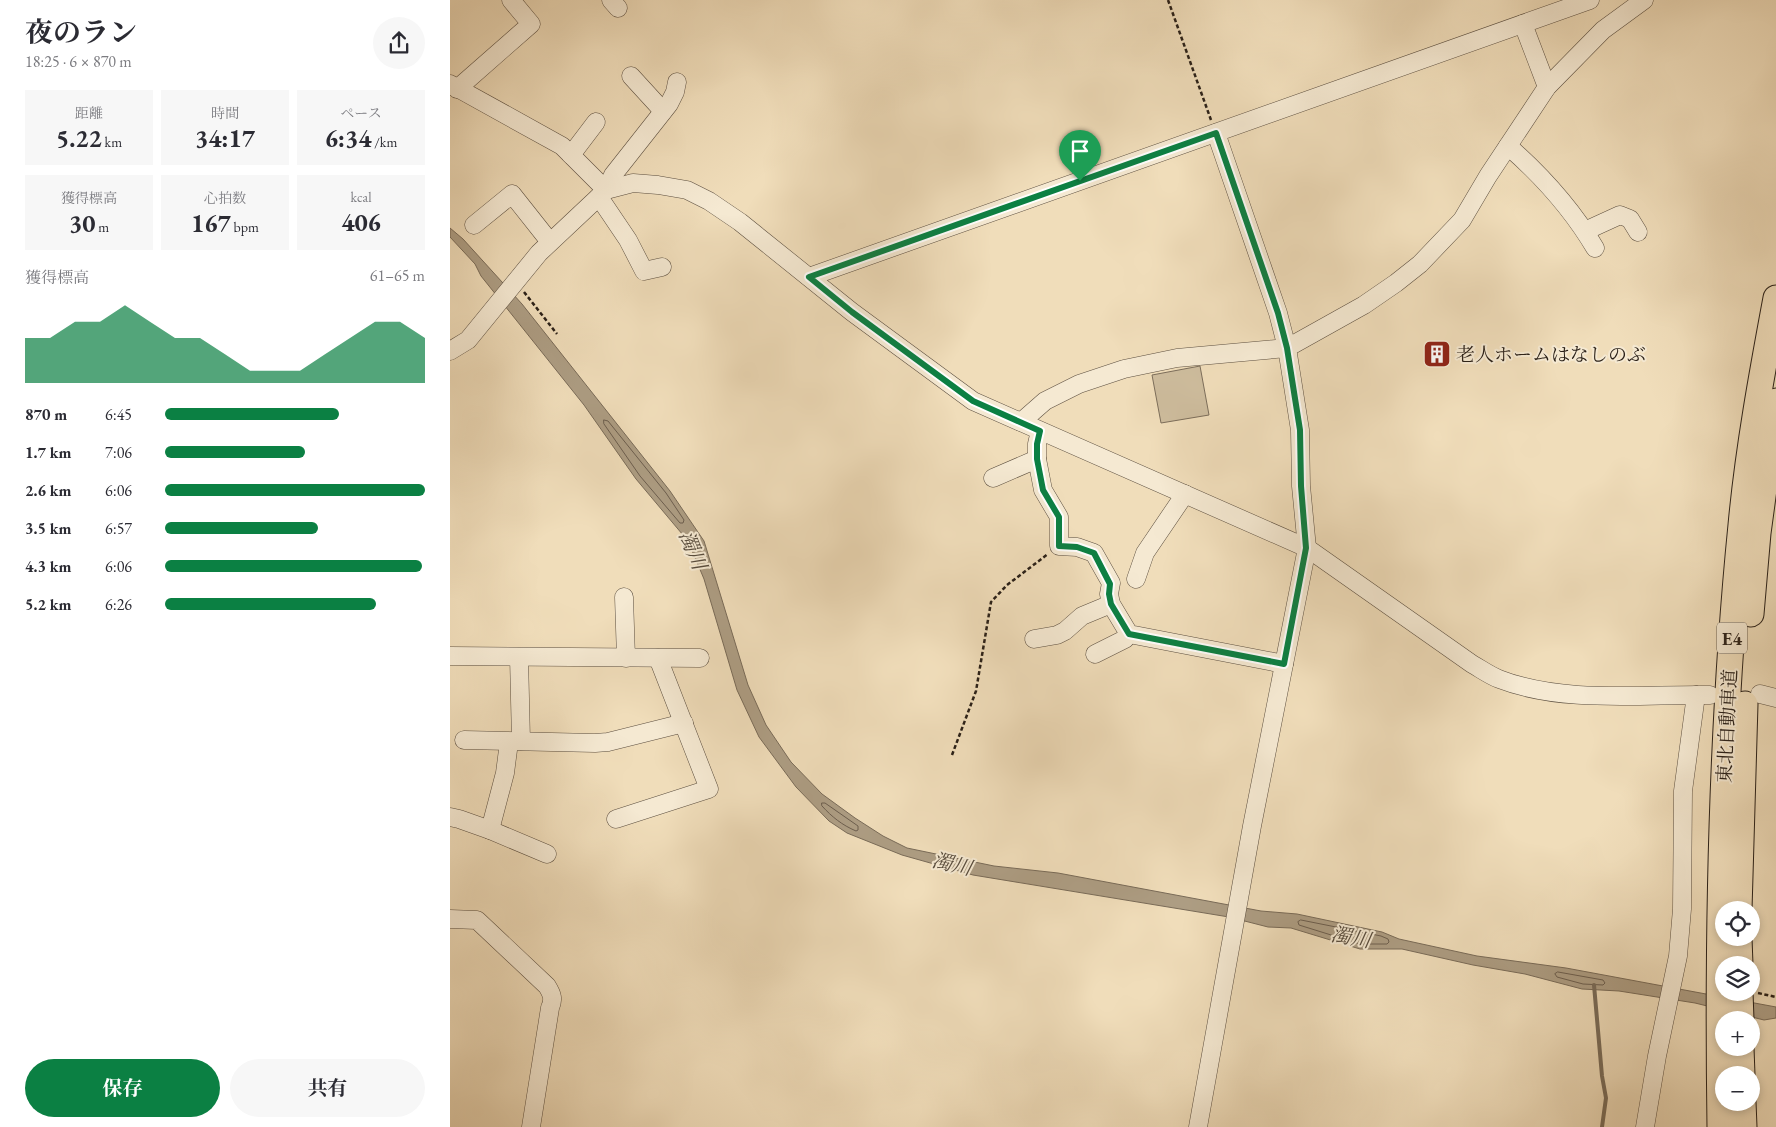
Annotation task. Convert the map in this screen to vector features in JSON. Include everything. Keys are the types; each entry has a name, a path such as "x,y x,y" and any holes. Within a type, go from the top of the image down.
{"highway":[{"name":"東北自動車道","path":"1735,956 1724,765 1731,644 1741,524 1757,400 1776,298"},
{"name":"東北自動車道","path":"1739,901 1747,657 1758,533 1776,401"},
{"name":"東北自動車道","path":"1720,1127 1736,1001"},
{"path":"1743,1111 1744,1127"}],"street":[{"path":"511,0 532,24 454,86 562,146 571,154 603,194 644,272 662,267"},
{"path":"809,277 1590,0"},
{"path":"1021,422 1045,401 1079,384 1124,369 1177,358 1287,348 1364,305 1396,284 1420,264 1462,220 1547,87 1603,30 1644,0"},
{"path":"1523,24 1547,87"},
{"path":"630,76 663,111"},
{"path":"450,351 468,340 514,282 550,242 603,194 613,175 663,111 675,92 677,82"},
{"path":"571,154 596,122"},
{"path":"1198,1127 1231,941 1306,548 1301,486 1300,430 1287,348 1278,313 1216,133"},
{"path":"1508,146 1530,165 1585,231 1595,248"},
{"path":"603,194 633,183 687,190 699,195 740,222 852,312 954,389 973,401 1306,548 1472,664 1497,678 1542,691 1600,696 1703,695 1683,791 1682,909 1678,956 1657,1056 1645,1127"},
{"path":"474,225 512,194 550,242"},
{"path":"1585,231 1620,215 1630,220 1638,232"},
{"path":"1040,431 1037,444 1037,459 1043,490 1059,517 1059,546 1077,547 1094,553 1110,584 1111,604 1129,634 1284,664"},
{"path":"993,478 1037,459"},
{"path":"1136,579 1145,553 1185,494"},
{"path":"624,597 626,658"},
{"path":"1034,640 1057,635 1065,631 1082,616 1111,604"},
{"path":"1094,654 1125,639 1129,634"},
{"path":"450,656 700,658"},
{"path":"490,830 515,741 518,657"},
{"path":"616,819 709,789 658,658"},
{"path":"464,740 608,742 684,723"},
{"path":"450,817 490,830 548,854"},
{"path":"450,919 477,920 547,986 551,992 553,1001 550,1008 531,1127"}],"path":[{"path":"1168,0 1216,133"},
{"path":"514,282 557,334"},
{"path":"952,755 976,691 991,602 1007,586 1059,546"},
{"path":"1760,994 1776,997"}],"shaded area":[{"path":"1200,366 1209,415 1161,423 1152,375"}],"water":[{"name":"濁川","path":"450,228 463,239 522,304 670,491 704,541 748,685 766,725 791,762 822,794 883,836 907,848 994,866 1058,873 1261,911 1297,914 1382,932 1399,939 1477,956 1566,968 1715,996 1715,1001 1744,1001 1776,1007 1776,1018 1760,1019 1760,1011 1727,1011 1695,1003 1619,991 1582,989 1525,974 1473,965 1402,949 1360,949 1291,928 1268,927 1229,917 973,875 902,855 847,833 829,821 796,787 759,737 737,690 704,579 688,541 636,479 584,405 481,276 475,264 450,237"}],"waterway":[{"path":"1594,985 1602,1076 1606,1098 1602,1127"}],"place":[{"name":"老人ホームはなしのぶ","path":"1437,354"}],"route":[{"path":"1216,133 1278,313 1287,348 1300,430 1301,486 1306,548 1284,664 1129,634 1111,604 1110,584 1094,553 1077,547 1059,546 1059,517 1043,490 1037,459 1037,444 1040,431 995,412 954,389 809,277 1080,181 1216,133"}]}
